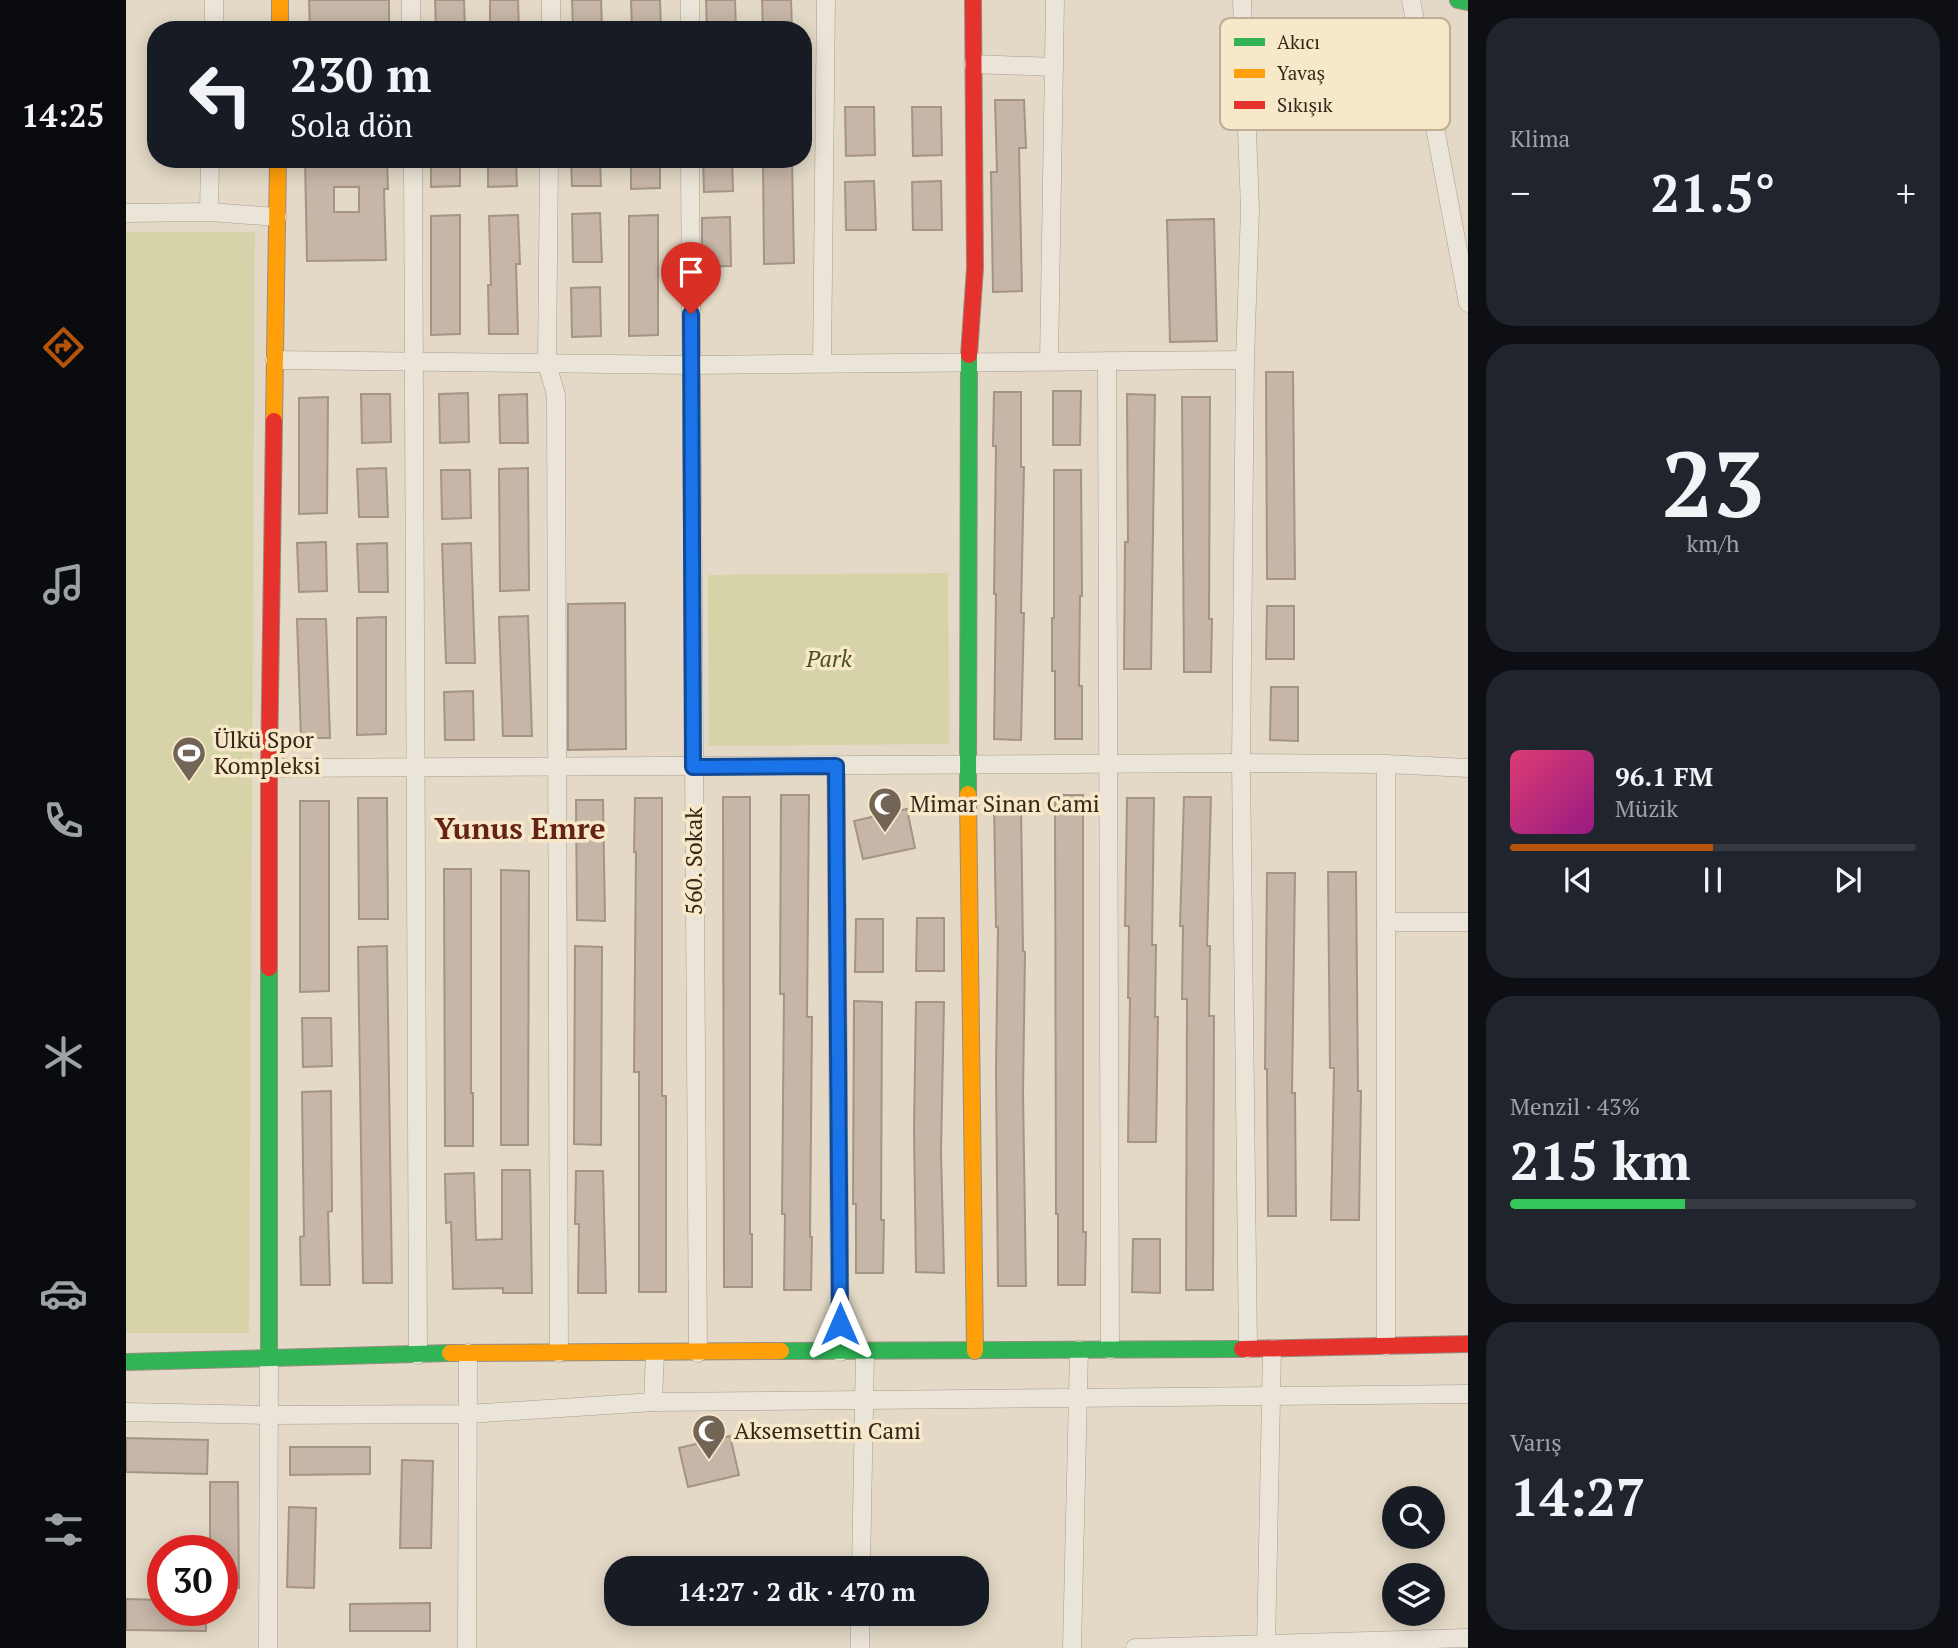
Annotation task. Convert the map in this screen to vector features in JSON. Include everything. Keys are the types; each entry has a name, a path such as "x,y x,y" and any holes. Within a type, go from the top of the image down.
{"street":[{"path":"214,0 214,21"},
{"path":"280,0 280,21"},
{"path":"411,0 411,21"},
{"path":"551,0 551,21"},
{"path":"690,0 690,21"},
{"path":"822,363 826,0"},
{"path":"973,0 975,268 969,362 968,766 975,1351"},
{"path":"1049,361 1055,0"},
{"path":"1242,0 1243,18"},
{"path":"1411,0 1414,18"},
{"path":"973,65 1054,67"},
{"path":"1247,130 1250,209 1245,360 1241,763 1248,1349"},
{"path":"1436,130 1468,303"},
{"path":"209,212 210,168"},
{"path":"268,1648 269,768 278,168"},
{"path":"413,168 418,1355"},
{"path":"549,168 547,363 556,394 559,1353"},
{"name":"560. Sokak","path":"691,168 698,1353"},
{"path":"126,213 209,212 277,217"},
{"path":"275,360 691,365 1245,360"},
{"path":"1107,361 1110,1350"},
{"path":"269,768 1241,763 1386,764 1468,768"},
{"path":"1386,764 1387,1346"},
{"path":"836,766 840,1352"},
{"path":"1386,922 1468,922"},
{"path":"126,1362 468,1353 1272,1349 1468,1344"},
{"path":"1266,1646 1272,1349"},
{"path":"1072,1648 1079,1350"},
{"path":"861,1556 865,1352"},
{"path":"467,1648 468,1353"},
{"path":"653,1402 655,1353"},
{"path":"126,1412 269,1415 468,1413 653,1402 1468,1394"},
{"path":"860,1626 860,1648"},
{"path":"1135,1648 1468,1638"}],"green space":[{"name":"Ülkü Spor Kompleksi","path":"126,232 255,232 249,1333 126,1333"},
{"name":"Park","path":"948,573 949,744 709,746 708,575"}],"building":[{"path":"309,0 389,0 389,21 310,21"},
{"path":"435,0 464,0 465,21 436,21"},
{"path":"490,0 518,0 519,21 490,21"},
{"path":"572,0 601,0 602,21 573,21"},
{"path":"631,0 660,0 661,21 632,21"},
{"path":"706,0 735,0 736,21 707,21"},
{"path":"762,0 791,0 792,21 763,21"},
{"path":"995,100 1024,100 1026,148 1019,148 1022,291 993,292 991,172 997,172"},
{"path":"845,107 874,107 875,155 846,156"},
{"path":"912,107 941,107 942,155 913,156"},
{"path":"305,168 387,168 388,189 384,189 386,260 307,261","holes":["334,187 359,187 359,212 334,212"]},
{"path":"431,168 460,168 460,186 431,187"},
{"path":"488,168 516,168 517,186 488,187"},
{"path":"571,168 600,168 601,186 572,186"},
{"path":"631,168 660,168 660,188 631,189"},
{"path":"703,168 732,168 733,191 704,192"},
{"path":"763,168 792,168 794,263 764,264"},
{"path":"874,181 876,230 846,230 845,182"},
{"path":"941,181 942,230 913,230 912,182"},
{"path":"600,213 602,262 573,262 572,214"},
{"path":"460,215 460,334 431,335 431,216"},
{"path":"518,215 518,334 489,334 489,216"},
{"path":"658,215 658,335 629,336 629,216"},
{"path":"730,217 731,266 702,267 702,218"},
{"path":"1214,219 1217,341 1170,342 1167,220"},
{"path":"600,287 601,336 572,337 571,288"},
{"path":"1266,372 1293,372 1295,579 1267,579"},
{"path":"1053,391 1081,391 1080,445 1053,445"},
{"path":"994,392 1021,392 1021,467 1024,467 1021,613 1024,613 1021,740 994,739"},
{"path":"468,393 469,442 440,443 439,394"},
{"path":"361,394 390,394 391,442 362,443"},
{"path":"527,394 528,443 500,443 499,395"},
{"path":"1127,394 1155,395 1151,669 1124,669 1125,542 1128,542"},
{"path":"328,397 327,513 299,514 299,398"},
{"path":"1182,397 1210,397 1211,672 1184,672"},
{"path":"386,468 388,517 359,517 357,469"},
{"path":"528,468 529,590 500,591 499,469"},
{"path":"441,470 470,470 471,518 442,519"},
{"path":"1054,470 1081,470 1082,596 1079,686 1082,686 1082,739 1055,739 1055,671 1052,671"},
{"path":"326,542 327,591 299,592 297,543"},
{"path":"387,543 388,592 359,592 357,544"},
{"path":"471,543 475,663 446,663 442,544"},
{"path":"625,603 626,749 568,750 568,604"},
{"path":"1267,606 1294,606 1294,659 1266,659"},
{"path":"528,616 532,736 503,736 499,617"},
{"path":"386,617 386,734 357,735 357,618"},
{"path":"297,619 326,619 330,738 301,738"},
{"path":"1271,687 1298,687 1298,741 1270,740"},
{"path":"473,691 474,740 445,740 444,692"},
{"path":"781,795 809,795 807,1017 812,1017 811,1290 784,1290 784,994 780,994"},
{"path":"1055,795 1083,795 1085,1285 1058,1285"},
{"path":"723,797 750,797 752,1287 724,1287"},
{"path":"1184,797 1211,797 1207,946 1210,946 1209,1016 1214,1016 1213,1290 1186,1290 1187,999 1182,999 1183,926 1180,926"},
{"path":"358,798 387,798 388,919 359,919"},
{"path":"635,798 662,798 662,1096 666,1096 666,1292 639,1292 639,1072 634,1072"},
{"path":"1127,798 1154,798 1152,945 1156,945 1155,1017 1158,1017 1156,1142 1128,1142 1130,998 1129,926 1125,926"},
{"path":"576,800 603,800 605,921 577,920"},
{"path":"300,801 329,801 329,991 300,992"},
{"path":"994,802 1021,803 1025,952 1023,1093 1026,1286 998,1286 998,927"},
{"name":"Mimar Sinan Cami","path":"907,809 915,848 863,859 854,821"},
{"path":"444,869 471,869 473,1146 445,1146"},
{"path":"501,870 529,871 528,1145 501,1145"},
{"path":"1328,872 1356,872 1358,1091 1361,1091 1359,1220 1331,1220 1334,1068 1330,1068"},
{"path":"1267,873 1295,873 1292,1093 1295,1093 1296,1216 1268,1216 1265,1069"},
{"path":"917,918 944,918 944,971 916,971"},
{"path":"856,919 883,919 883,972 855,972"},
{"path":"387,946 392,1283 363,1283 358,947"},
{"path":"575,946 602,947 601,1145 574,1144"},
{"path":"854,1001 882,1002 883,1273 856,1273 856,1204 853,1204"},
{"path":"916,1002 944,1002 941,1152 944,1273 916,1272"},
{"path":"302,1018 331,1018 332,1066 303,1067"},
{"path":"331,1091 332,1211 328,1212 330,1285 301,1285 300,1237 304,1236 302,1092"},
{"path":"502,1170 530,1170 532,1293 503,1293 503,1288 453,1289 451,1222 446,1223 445,1174 474,1173 476,1240 502,1239"},
{"path":"576,1171 603,1171 606,1293 578,1293 579,1224 575,1224"},
{"path":"1133,1239 1160,1239 1160,1293 1132,1292"},
{"name":"Aksemsettin Cami","path":"730,1436 739,1475 688,1487 679,1448"},
{"path":"126,1438 208,1440 207,1474 126,1472"},
{"path":"290,1447 370,1447 370,1474 290,1475"},
{"path":"402,1460 433,1461 431,1548 400,1548"},
{"path":"210,1482 238,1482 239,1588 238,1535 210,1535"},
{"path":"289,1507 316,1508 314,1588 287,1587"},
{"path":"126,1599 147,1600 147,1626 206,1626 206,1631 126,1630"},
{"path":"430,1603 430,1631 350,1631 350,1604"}],"traffic: fast":[{"path":"1458,0 1468,2"},
{"path":"968,794 969,355"},
{"path":"269,968 269,1358"},
{"path":"781,1351 1242,1349"},
{"path":"126,1362 450,1353"}],"traffic: slow":[{"path":"280,0 280,21"},
{"path":"274,421 278,168"},
{"path":"968,794 975,1351"},
{"path":"450,1353 781,1351"}],"traffic: jam":[{"path":"969,355 975,268 973,0"},
{"path":"269,968 274,421"},
{"path":"1242,1349 1468,1344"}],"place":[{"name":"Ülkü Spor Kompleksi","path":"189,783"},
{"name":"Mimar Sinan Cami","path":"885,834"},
{"name":"Aksemsettin Cami","path":"709,1461"}],"district":[{"name":"Yunus Emre","path":"520,829"}],"route":[{"path":"691,314 693,767 836,766 840,1324"}]}
